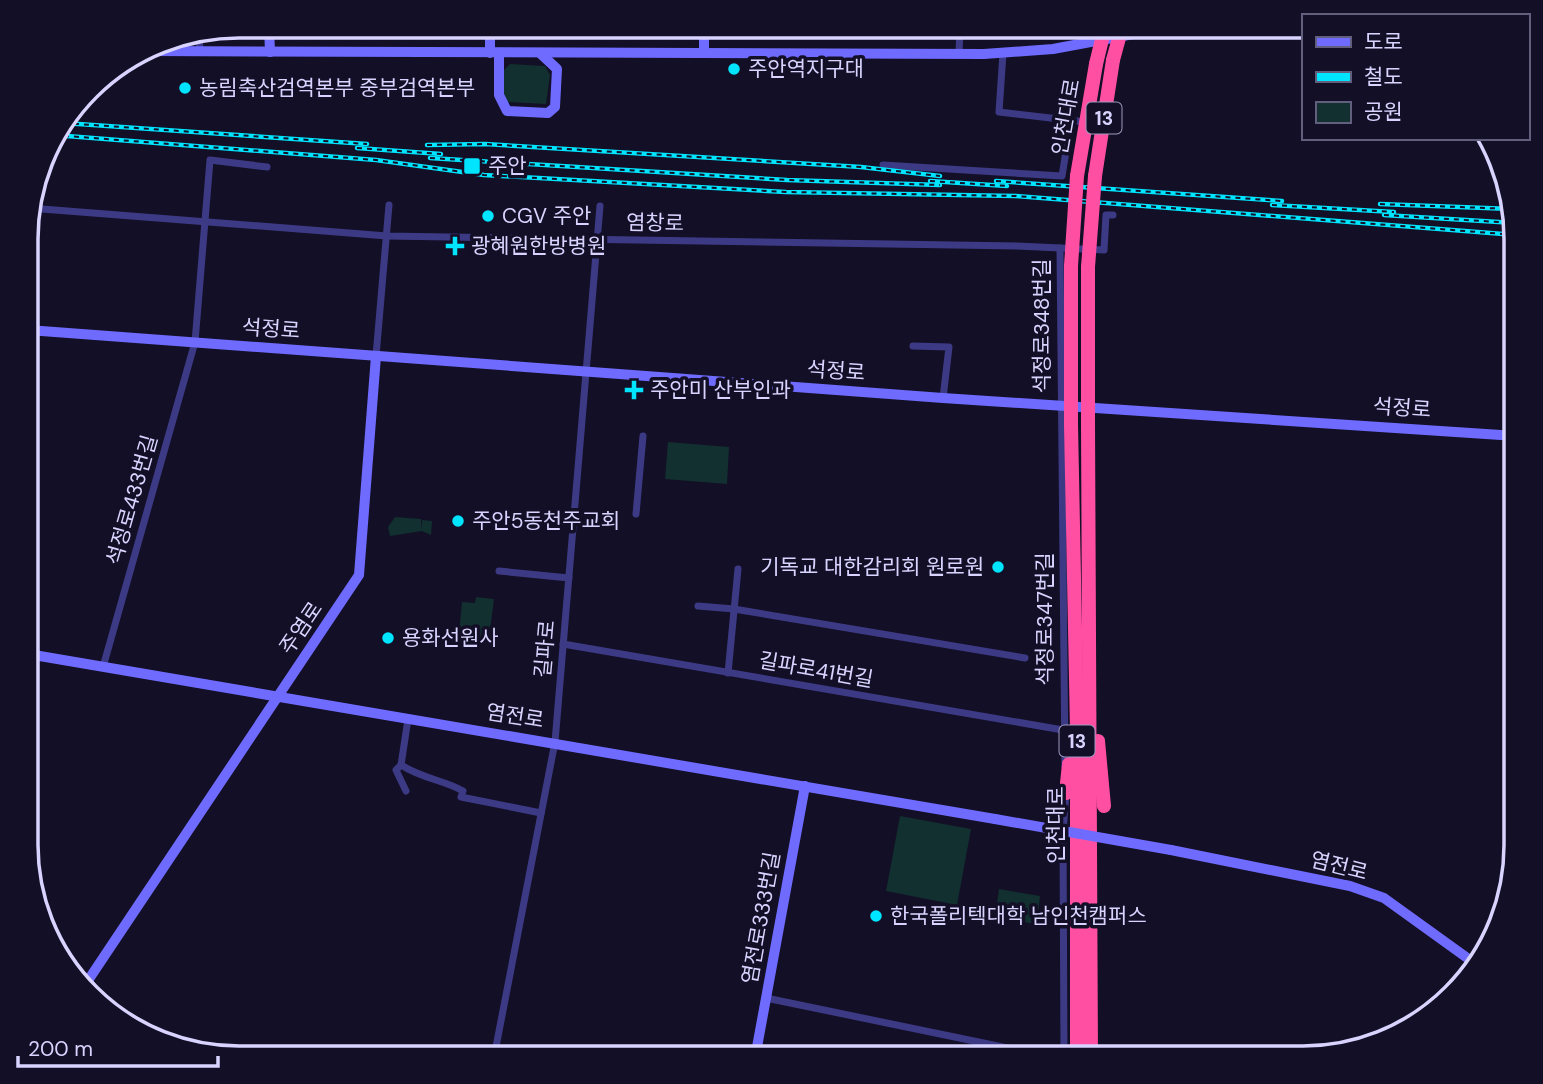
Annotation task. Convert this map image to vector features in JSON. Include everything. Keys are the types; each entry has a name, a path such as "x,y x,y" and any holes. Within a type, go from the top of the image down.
{"highway":[{"name":"인천대로","path":"1091,1046 1083,649 1071,424 1071,266 1078,122 1102,39"},
{"name":"인천대로","path":"1077,1046 1088,424 1088,267 1095,176 1119,39"},
{"path":"1066,793 1070,692 1083,649"},
{"path":"1083,649 1104,806"}],"main road":[{"path":"270,39 270,52"},
{"path":"492,39 499,95 503,107 511,113 548,113 555,107 557,69 540,53"},
{"path":"704,39 704,51"},
{"path":"170,51 959,54 1003,53 1103,39"},
{"name":"석정로","path":"38,331 943,398 1504,435"},
{"name":"주염로","path":"89,978 359,575 376,356"},
{"name":"염전로","path":"39,656 995,818 1350,886 1384,898 1469,958"},
{"name":"염전로333번길","path":"757,1045 805,786"}],"street":[{"path":"959,54 960,39"},
{"path":"200,42 200,51"},
{"path":"883,164 1062,176 1078,122 999,112 1003,53"},
{"path":"205,221 210,160 267,167"},
{"name":"주염로","path":"376,356 389,205"},
{"name":"길파로","path":"496,1045 555,742 600,206"},
{"name":"염창로","path":"41,209 387,236 1104,250 1106,215 1113,215"},
{"name":"석정로433번길","path":"103,667 195,342 205,221"},
{"name":"석정로348번길","path":"1060,248 1060,404"},
{"path":"914,345 949,347 943,398"},
{"name":"석정로347번길","path":"1060,404 1066,793 1063,833 1064,1046"},
{"path":"636,514 643,436"},
{"path":"728,673 738,569"},
{"path":"499,571 569,578"},
{"path":"698,606 734,609 1025,658"},
{"name":"길파로41번길","path":"564,644 1063,730"},
{"path":"406,792 396,770 401,765 408,719"},
{"path":"401,765 432,781 455,786 463,791 461,797 541,813"},
{"path":"766,998 997,1046"}],"green space":[{"path":"510,64 545,66 550,75 546,104 507,102 503,95 504,70"},
{"path":"668,442 729,447 727,484 665,479"},
{"path":"395,517 421,519 421,530 422,520 432,521 431,535 422,531 390,536 388,527"},
{"path":"476,597 494,599 489,638 459,633 462,602 475,603"},
{"path":"900,816 971,829 957,905 886,891"},
{"path":"999,889 1040,896 1037,924 995,918"}],"railway":[{"path":"75,124 367,144"},
{"path":"67,136 376,160 484,175 786,192 1016,196 1504,234"},
{"path":"427,145 485,144 861,167 940,176"},
{"path":"357,148 441,154"},
{"path":"430,158 787,180 940,185"},
{"path":"930,181 1007,186"},
{"path":"996,181 1282,201"},
{"path":"1380,204 1502,209"},
{"path":"1272,205 1394,212"},
{"path":"1384,215 1504,222"}],"place":[{"name":"주안역지구대","path":"734,69"},
{"name":"농림축산검역본부 중부검역본부","path":"185,88"},
{"name":"주안","path":"472,166"},
{"name":"CGV 주안","path":"488,216"},
{"name":"광혜원한방병원","path":"455,246"},
{"name":"주안미 산부인과","path":"634,390"},
{"name":"주안5동천주교회","path":"458,521"},
{"name":"기독교 대한감리회 원로원","path":"998,567"},
{"name":"용화선원사","path":"388,638"},
{"name":"한국폴리텍대학 남인천캠퍼스","path":"876,916"}]}
